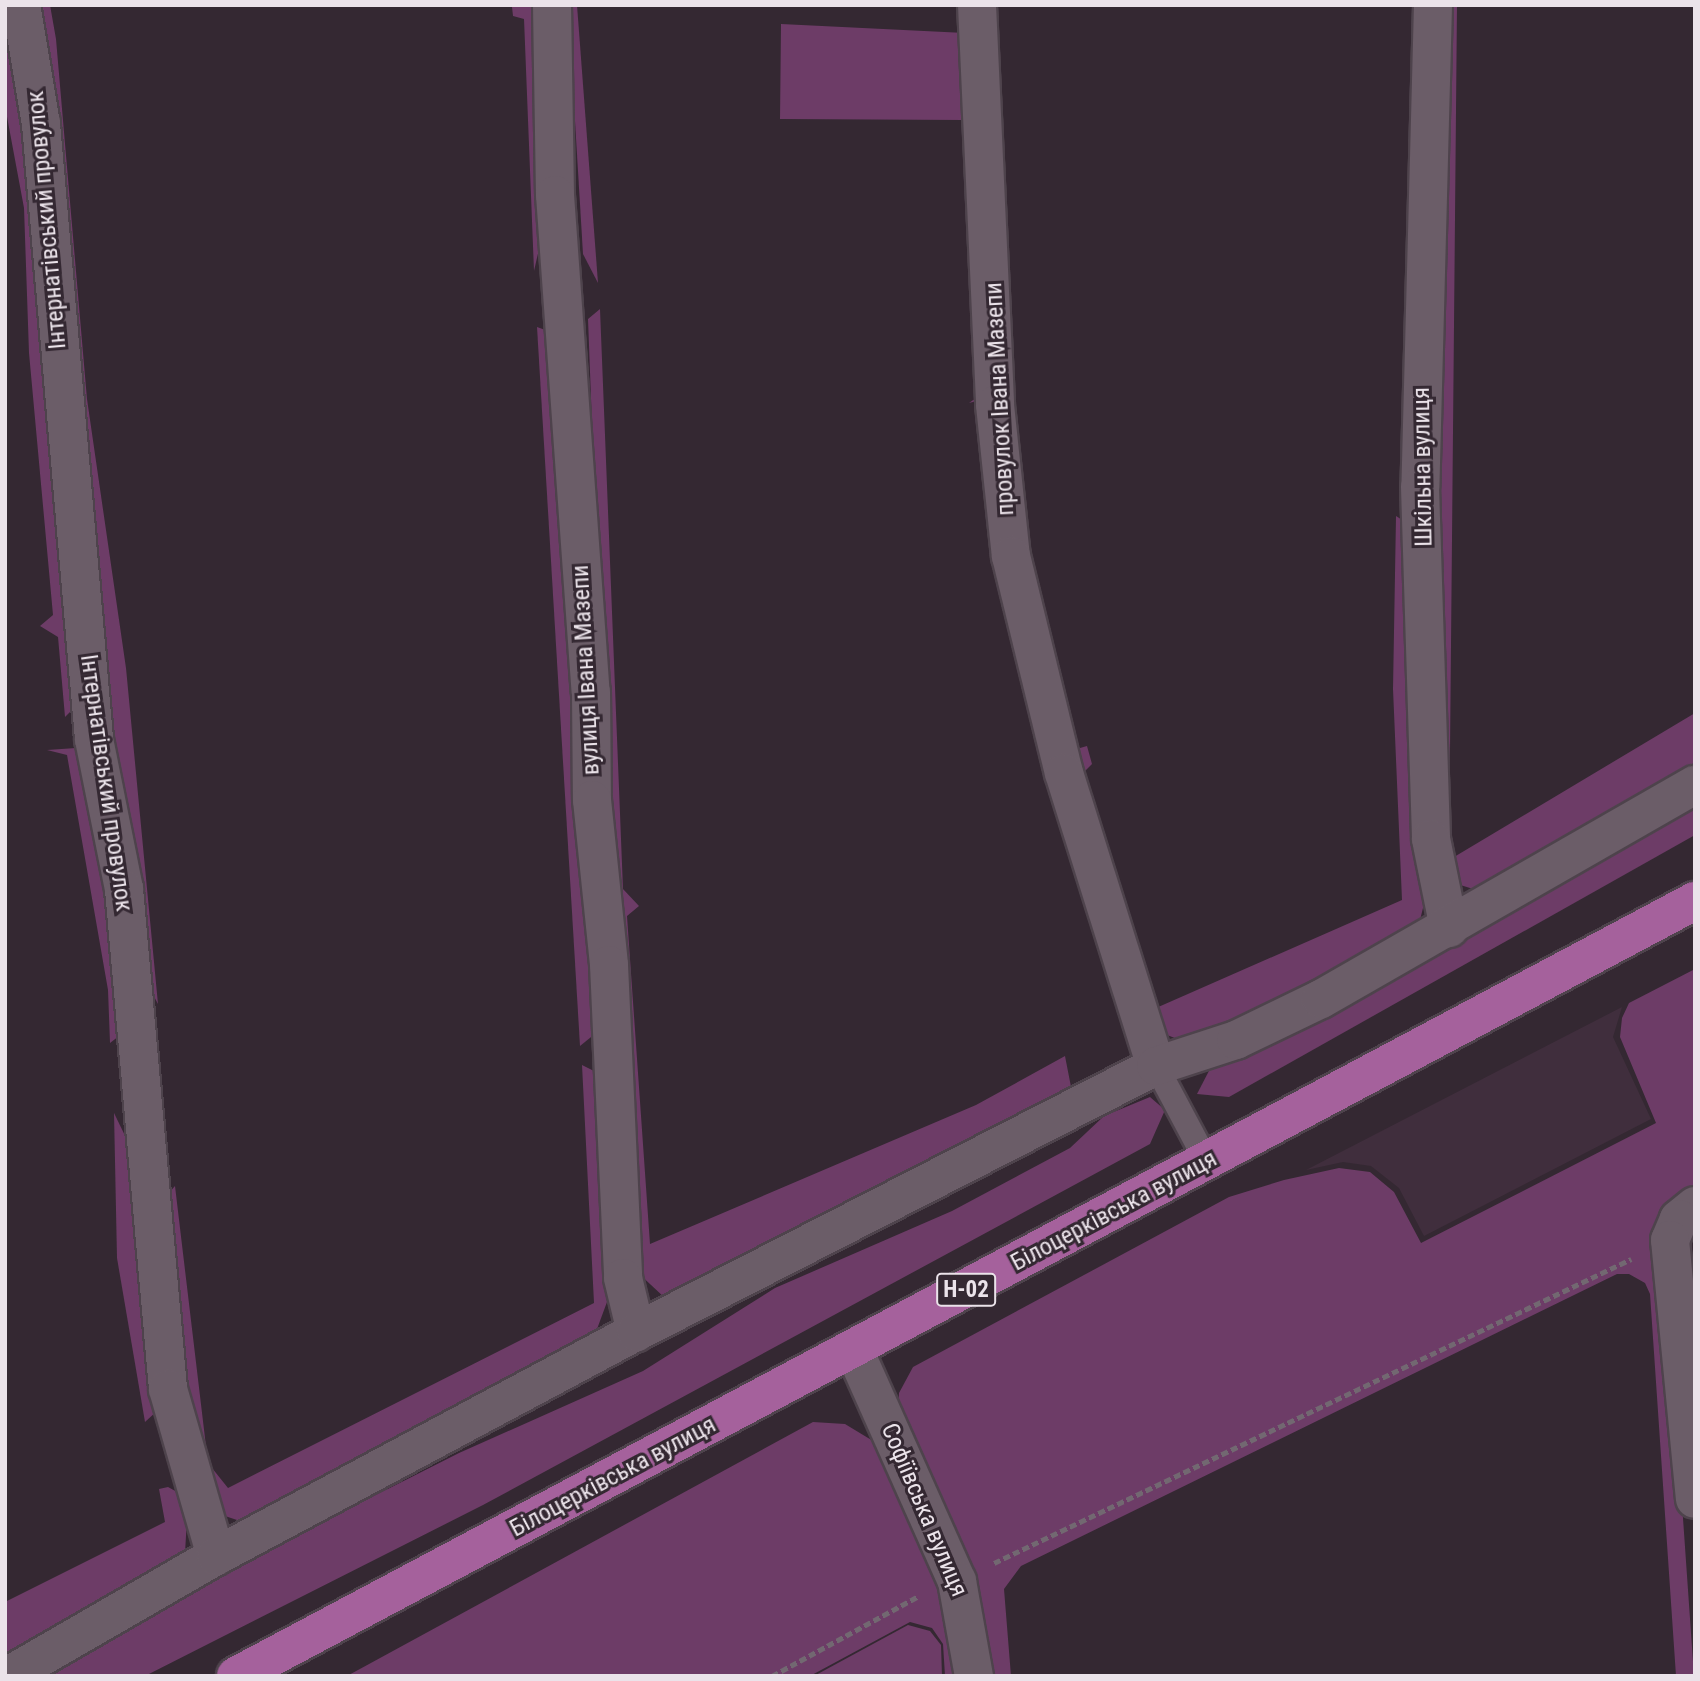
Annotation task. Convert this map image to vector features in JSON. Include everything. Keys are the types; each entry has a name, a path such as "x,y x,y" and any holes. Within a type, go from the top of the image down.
{"main road":[{"name":"Білоцерківська вулиця","path":"236,1676 1695,901"}],"street":[{"name":"Інтернатівський провулок","path":"20,5 41,124 94,739 124,889 169,1389 216,1556"},
{"name":"вулиця Івана Мазепи","path":"552,5 555,195 591,692 592,800 609,965 623,1278 636,1332"},
{"name":"провулок Івана Мазепи","path":"977,5 995,405 1011,556 1064,773 1156,1066"},
{"name":"Шкільна вулиця","path":"1433,5 1420,487 1431,839 1449,928"},
{"path":"8,1676 216,1556 636,1332 1156,1066 1236,1040 1449,928 1695,785"},
{"path":"1695,1206 1679,1219 1670,1240 1695,1499"},
{"name":"Софіївська вулиця","path":"854,1350 957,1581 974,1676"}],"lane":[{"path":"1156,1066 1206,1162"}],"path":[{"path":"772,1676 957,1581 1670,1240"}],"shaded area":[{"path":"5,5 37,208 73,709 65,717 58,637 40,626 53,615 29,353 24,208 5,106"},
{"path":"34,5 50,5 56,39 87,399 126,668 158,1004 150,989 110,713"},
{"path":"536,5 542,236 534,271 524,19 513,16 512,7"},
{"path":"568,5 577,5 598,283 583,254"},
{"path":"1444,5 1457,5 1449,860 1695,713 1695,771 1483,892 1457,884 1442,862 1437,276"},
{"path":"781,24 965,33 984,399 969,403 983,393 964,120 780,119"},
{"path":"600,309 623,889 639,906 627,916 650,1244 976,1105 1065,1056 1072,1092 665,1298 636,1271 595,504 588,319"},
{"path":"537,327 548,331 596,1033 580,1046"},
{"path":"1396,516 1407,523 1424,904 1419,924 1252,1018 1180,1040 1167,1035 1160,1029 1073,750 1087,746 1092,764 1081,775 1156,1008 1402,900 1393,689"},
{"path":"76,748 86,756 107,875 119,1036 110,1043 108,990 67,755 47,750"},
{"path":"1695,803 1695,835 1229,1097 1197,1094 1212,1065"},
{"path":"1695,969 1695,1199 1671,1346 1694,1676 1676,1676 1650,1294 1645,1283 1629,1274 1617,1274 1021,1566 1004,1589 1011,1676 990,1676 977,1592 898,1413 899,1393 913,1367 1229,1197 1284,1180 1339,1168 1370,1172 1394,1192 1421,1243 1656,1123 1620,1037 1622,1018 1629,1003"},
{"path":"1622,1007 1613,1037 1651,1119 1424,1236 1399,1188 1371,1166 1343,1162 1306,1170"},
{"path":"582,1065 596,1072 609,1277 607,1302 590,1348 249,1524 222,1515 193,1449 168,1194 175,1186 208,1463 228,1488 594,1303"},
{"path":"1150,1097 1165,1110 1150,1144 483,1505 145,1676 45,1676 263,1552 459,1453 643,1371 775,1288 952,1211 1070,1148 1104,1116"},
{"path":"114,1113 131,1148 157,1411 145,1422 117,1258"},
{"path":"813,1422 845,1424 878,1444 928,1544 963,1676 945,1676 943,1644 932,1628 910,1622 810,1676 347,1676"},
{"path":"168,1487 179,1493 187,1519 185,1553 5,1660 5,1602 165,1522 159,1489"},
{"path":"908,1625 930,1631 941,1645 942,1676 814,1676"}]}
